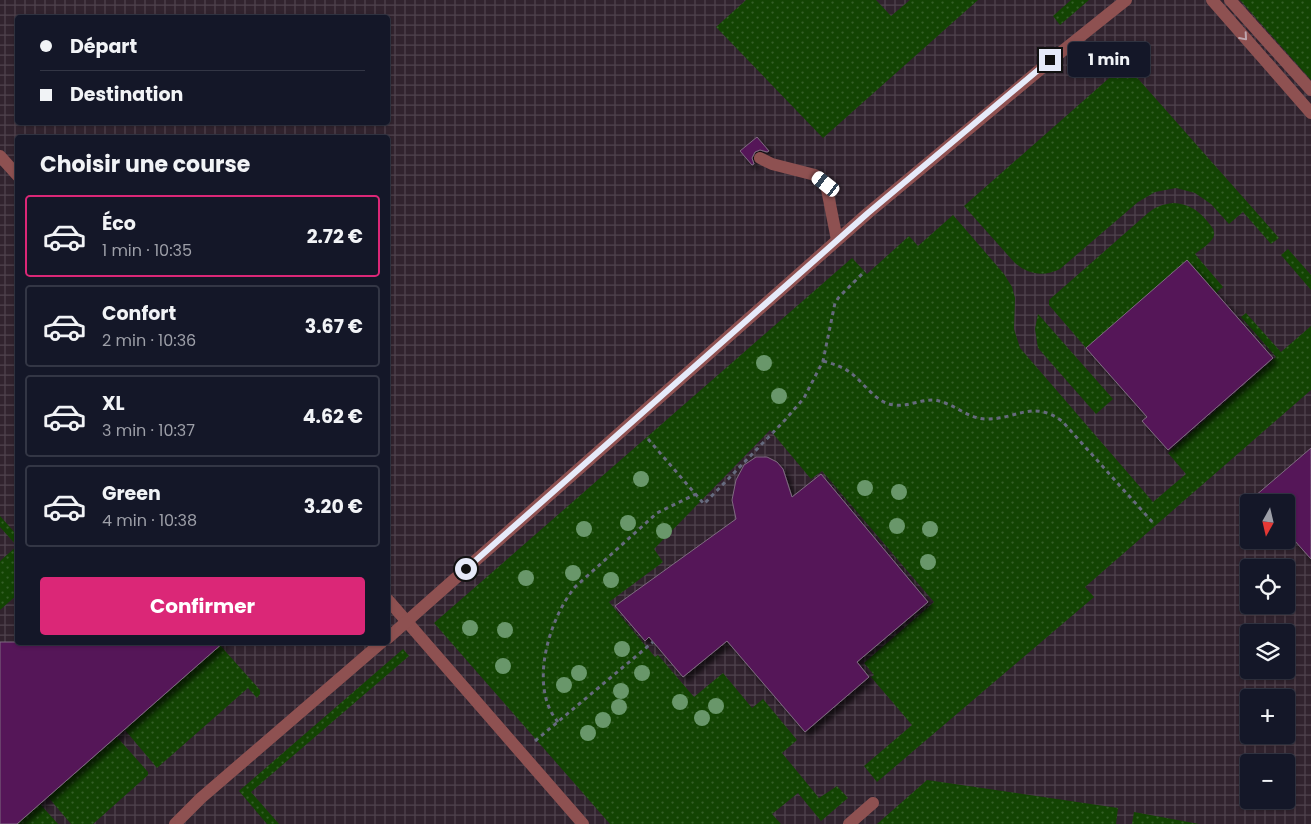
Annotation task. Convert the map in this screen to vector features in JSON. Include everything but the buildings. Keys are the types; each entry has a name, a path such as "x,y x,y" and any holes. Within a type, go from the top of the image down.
{"lane":[{"path":"390,636 837,240 1126,0"},
{"path":"1212,0 1311,113"},
{"path":"1230,0 1311,90"},
{"path":"0,156 15,173"},
{"path":"760,158 772,164 815,175 826,184 837,240"},
{"path":"390,602 583,824"},
{"path":"175,824 201,798 379,645"},
{"path":"849,824 873,803"}],"path":[{"path":"648,439 704,504 804,398 824,361 835,303 865,271"},
{"path":"824,361 846,369 882,402 894,405 933,400 947,403 968,414 983,419 998,418 1033,410 1042,410 1052,414 1062,421 1155,526"},
{"path":"558,722 553,717 546,702 543,684 549,640 555,619 565,600 575,587 657,513 696,494"},
{"path":"522,753 653,642"}],"shaded area":[{"path":"0,0 1311,0 1311,824 0,824"}],"green space":[{"path":"746,0 876,0 891,16 910,0 978,0 823,138 716,27"},
{"path":"1071,0 1089,0 1060,25 1053,16"},
{"path":"1240,0 1311,0 1311,80"},
{"path":"1125,64 1279,238 1271,244 1243,212 1229,224 1211,204 1195,193 1176,188 1155,192 1138,202 1060,269 1042,274 1025,270 1014,262 964,206"},
{"path":"1173,203 1196,210 1212,227 1213,238 1195,254 1223,287 1216,293 1187,260 1086,348 1049,305 1049,300 1151,211 1159,206"},
{"path":"953,215 1004,274 1012,287 1015,298 1014,329 1020,348 1153,502 1186,474 1168,453 1276,357 1241,317 1246,313 1281,352 1311,326 1311,390 1085,587 1094,597 877,782 864,766 912,725 871,677 874,675 864,663 934,602 822,471 811,479 770,430 654,549 663,562 609,602 655,657 658,655 694,697 723,673 752,708 763,699 797,740 782,753 819,798 837,786 848,798 821,821 798,793 772,814 781,824 610,824 434,623 852,258 867,274 909,236 918,246"},
{"path":"1288,249 1311,275 1311,290 1281,255"},
{"path":"1038,314 1113,399 1096,414 1038,348 1035,329"},
{"path":"0,516 15,533 15,544 0,527"},
{"path":"15,548 15,597 0,610 0,561"},
{"path":"217,645 220,645 260,690 260,694 257,698 248,688 157,768 125,730 216,649"},
{"path":"403,649 409,656 251,792 279,824 267,824 239,791"},
{"path":"117,737 148,772 148,775 93,824 71,824 48,797"},
{"path":"927,780 1118,808 1116,824 877,824"},
{"path":"40,804 58,824 17,824"},
{"path":"1134,812 1199,824 1132,824"}],"route":[{"path":"466,569 868,213 1050,60"}]}
